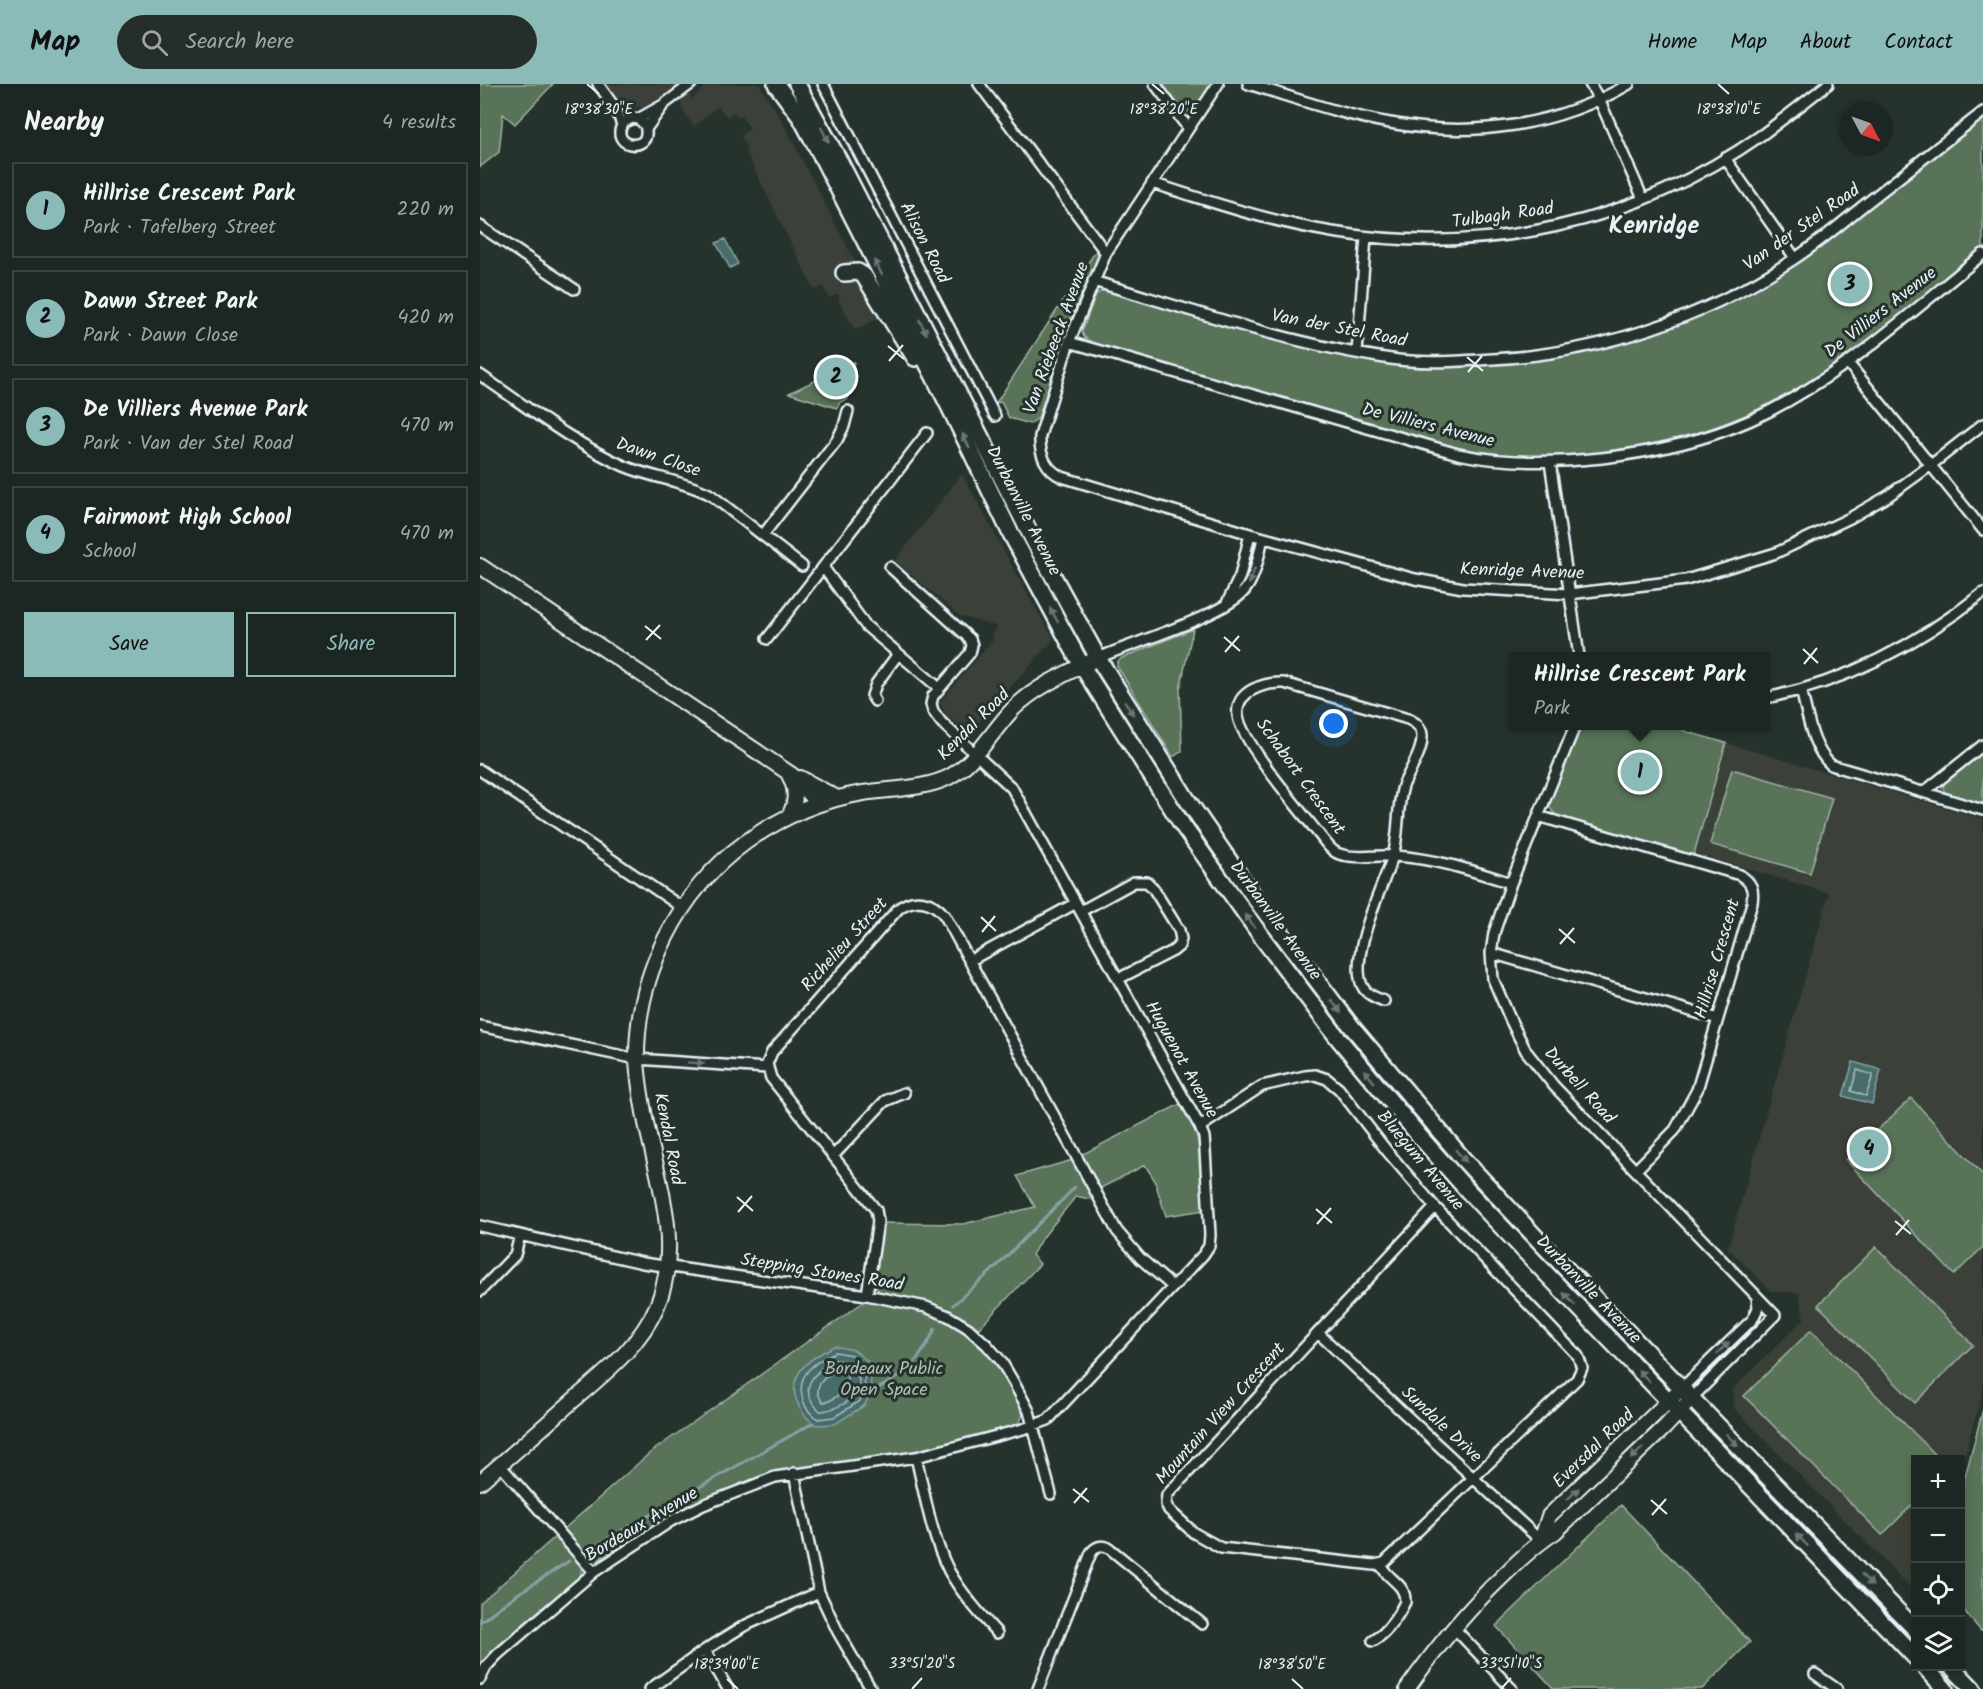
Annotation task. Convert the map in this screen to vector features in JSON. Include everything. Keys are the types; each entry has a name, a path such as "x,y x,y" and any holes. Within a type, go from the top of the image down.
{"main road":[{"name":"Durbanville Avenue","path":"776,84 801,118 822,157 950,406 1010,532 1082,666 1155,783 1219,878 1338,1038 1468,1191 1911,1653"},
{"name":"Durbanville Avenue","path":"797,84 840,162 1035,545 1098,658 1209,833 1264,910 1352,1027 1408,1096 1495,1194 1911,1625"},
{"path":"844,273 858,272 867,279 928,380 950,406"},
{"path":"1928,1671 1945,1689"},
{"path":"1956,1671 1972,1689"}],"street":[{"path":"598,84 616,109 622,125"},
{"path":"663,105 646,129 642,142 629,145 622,139 620,130 624,122 663,105 689,85 698,84"},
{"name":"Alison Road","path":"823,84 995,417"},
{"path":"979,84 1106,253"},
{"path":"1155,84 1188,128"},
{"name":"Van Riebeeck Avenue","path":"1043,456 1040,442 1041,431 1070,342 1106,253 1218,84"},
{"path":"1248,84 1389,123 1421,128 1450,129 1482,129 1533,123 1563,114 1629,84"},
{"path":"1590,84 1599,99 1643,199"},
{"name":"Tulbagh Road","path":"1152,183 1283,222 1331,232 1366,237 1437,241 1507,236 1583,220 1667,189 1725,158 1762,134 1828,84"},
{"path":"616,109 645,125 646,129"},
{"name":"Van der Stel Road","path":"1094,281 1282,336 1357,353 1405,360 1519,358 1602,343 1689,316 1751,285 1795,258 1983,112"},
{"path":"1725,158 1795,258"},
{"path":"480,226 574,289"},
{"path":"1357,353 1366,237"},
{"name":"De Villiers Avenue","path":"1070,342 1458,454 1503,461 1550,462 1635,454 1670,447 1729,429 1780,405 1848,363 1983,254"},
{"path":"1848,363 1983,530"},
{"name":"Dawn Close","path":"480,375 589,448 640,472 706,493 802,566"},
{"path":"763,535 837,440 848,411"},
{"name":"Kenridge Avenue","path":"1043,456 1052,470 1062,477 1263,538 1439,584 1487,590 1569,594 1686,580 1776,553 1850,518 1888,496 1983,424"},
{"path":"767,639 927,433"},
{"path":"1550,462 1578,652"},
{"path":"1225,605 1240,576 1250,534"},
{"name":"Kendal Road","path":"480,1482 612,1366 637,1341 655,1310 667,1267 668,1226 642,1102 637,1059 648,983 666,936 697,889 728,857 758,834 789,816 837,798 942,780 960,769 1011,711 1042,687 1098,658 1225,605 1249,585 1263,538"},
{"path":"480,566 789,773 837,798"},
{"path":"823,567 867,626 939,688 970,653 972,642 890,567"},
{"path":"1770,697 1843,676 1885,658 1929,632 1983,593"},
{"path":"875,701 872,696 876,684 898,654"},
{"name":"Schabort Crescent","path":"1384,1001 1370,995 1363,987 1360,952 1368,923 1394,856 1399,802 1421,743 1422,734 1418,725 1408,719 1284,683 1266,684 1248,692 1243,697 1237,714 1241,726 1264,762 1332,850 1343,855 1358,857 1394,856 1443,863 1511,883"},
{"name":"Huguenot Avenue","path":"939,688 932,700 933,711 955,736 1012,788 1200,1127 1206,1150 1210,1240 1203,1255 1053,1416 1042,1424 1033,1426"},
{"path":"1801,690 1821,755 1832,765 1983,810"},
{"name":"Durbell Road","path":"1573,730 1511,883 1496,928 1491,953 1493,979 1526,1051 1554,1086 1775,1315 1686,1394"},
{"path":"1924,792 1983,745"},
{"path":"480,770 683,908"},
{"path":"789,773 819,804"},
{"path":"789,773 795,793 789,816"},
{"name":"Hillrise Crescent","path":"1538,816 1740,875 1750,883 1753,893 1697,1090 1686,1112 1669,1137 1635,1170"},
{"path":"969,961 1078,907 1134,882 1143,881 1153,888 1179,930 1180,942 1173,951 1118,979"},
{"name":"Richelieu Street","path":"767,1068 772,1052 903,905 920,901 937,907 945,916 1117,1231 1140,1258 1173,1287"},
{"path":"1491,953 1718,1019"},
{"path":"480,1026 637,1059 767,1068 771,1078 872,1202 878,1214 867,1295"},
{"name":"Bluegum Avenue","path":"1200,1127 1262,1086 1305,1076 1321,1077 1332,1082 1435,1207 1578,1356 1582,1368 1577,1379 1473,1478"},
{"path":"834,1155 885,1101 904,1093"},
{"name":"Mountain View Crescent","path":"1381,1565 1221,1548 1194,1533 1169,1510 1166,1504 1167,1495 1435,1207"},
{"name":"Stepping Stones Road","path":"480,1226 667,1267 867,1295 926,1307 948,1316 968,1328 987,1344 1001,1361 1029,1411 1051,1494"},
{"path":"480,1291 515,1255 520,1235"},
{"path":"1686,1394 1753,1319 1758,1308 1757,1296"},
{"name":"Sundale Drive","path":"1318,1333 1541,1541"},
{"name":"Eversdal Road","path":"1407,1689 1453,1627 1541,1541 1556,1532 1686,1394"},
{"name":"Bordeaux Avenue","path":"480,1679 486,1667 497,1655 594,1572 641,1540 695,1508 766,1480 794,1473 916,1456 1033,1426"},
{"path":"916,1456 943,1557 958,1586 997,1633"},
{"path":"500,1465 594,1572"},
{"path":"794,1473 819,1592 838,1632 871,1689"},
{"path":"1373,1641 1381,1637 1405,1602 1403,1588 1383,1570 1381,1565 1473,1478"},
{"path":"1038,1689 1091,1553 1096,1547 1109,1548 1202,1624"},
{"path":"650,1689 744,1626 819,1592"},
{"path":"1453,1627 1512,1689"},
{"path":"705,1650 728,1689"},
{"path":"1815,1674 1837,1689"}],"shaded area":[{"path":"601,84 679,84 643,109 640,106 637,108 634,103 628,107 623,106 613,92 611,93"},
{"path":"708,84 759,84 781,119 883,316 855,330 838,299 840,298 838,294 829,298 823,286 814,290 744,148 746,147 741,136 750,128 741,116 739,117 734,112 727,117 718,106 694,126 681,108 683,107 678,100 688,93 692,99"},
{"path":"962,474 1054,639 968,734 949,717 939,703 994,639 991,634 998,627 960,616 895,561"},
{"path":"1726,743 1983,819 1983,1390 1965,1455 1911,1455 1911,1588 1733,1407 1733,1389 1804,1319 1799,1293 1771,1291 1728,1248 1829,893 1694,853"}],"green space":[{"path":"480,84 553,84 515,124 503,114 499,152 480,167"},
{"path":"1161,84 1211,84 1194,109 1188,112 1179,108"},
{"path":"1983,118 1983,248 1886,327 1810,381 1746,415 1667,442 1585,455 1502,454 1461,448 1387,430 1101,345 1087,339 1082,332 1096,294 1104,290 1128,295 1306,348 1383,362 1441,366 1499,364 1556,357 1613,345 1668,328 1721,305 1772,278 1811,252"},
{"path":"1097,249 1098,259 1072,315 1038,418 1030,424 1009,418 1001,402 996,403"},
{"path":"854,362 848,399 840,402 837,408 789,393"},
{"path":"1193,629 1180,689 1182,751 1173,757 1117,666 1117,662"},
{"path":"1578,730 1684,730 1726,743 1693,857 1557,817 1550,808 1550,801"},
{"path":"1983,750 1983,805 1945,793 1943,788 1945,781"},
{"path":"1732,769 1832,798 1810,873 1710,844"},
{"path":"1911,1098 1983,1175 1983,1247 1954,1275 1846,1160"},
{"path":"1182,1103 1197,1135 1204,1210 1166,1216 1154,1179 1145,1165 1099,1189 1081,1155"},
{"name":"Bordeaux Public Open Space","path":"1073,1160 1093,1197 1089,1199 1076,1196 1040,1241 1032,1255 1040,1264 978,1329 944,1309 881,1292 876,1288 874,1279 882,1223 963,1224 1035,1207 1017,1176"},
{"path":"1876,1247 1973,1345 1915,1403 1818,1305"},
{"name":"Bordeaux Public Open Space","path":"865,1301 923,1312 956,1326 971,1337 986,1350 1005,1377 1022,1408 1020,1421 1013,1426 908,1453 775,1472 683,1508 598,1560 589,1558 564,1529 651,1452"},
{"path":"1811,1330 1936,1455 1911,1455 1911,1506 1882,1535 1744,1396"},
{"path":"1983,1409 1983,1630 1981,1631 1965,1612 1965,1477"},
{"path":"1621,1505 1750,1642 1702,1689 1554,1689 1496,1626"},
{"path":"556,1536 581,1564 581,1575 490,1653 480,1667 480,1603"}],"water":[{"path":"725,239 738,264 730,268 716,243"},
{"path":"1853,1062 1881,1070 1872,1104 1843,1096"},
{"path":"834,1346 854,1350 868,1362 871,1376 870,1393 865,1405 835,1424 816,1425 799,1407 794,1389 796,1380 804,1366"}],"waterway":[{"path":"953,1305 997,1266 1075,1187"},
{"path":"870,1393 909,1368 929,1342 935,1329"},
{"path":"593,1547 813,1423"},
{"path":"480,1622 516,1595 569,1561"}],"place":[{"name":"De Villiers Avenue Park","path":"1850,284"},
{"name":"Dawn Street Park","path":"836,377"},
{"name":"Hillrise Crescent Park","path":"1640,772"},
{"name":"Fairmont High School","path":"1869,1149"}],"district":[{"name":"Kenridge","path":"1654,226"}]}
